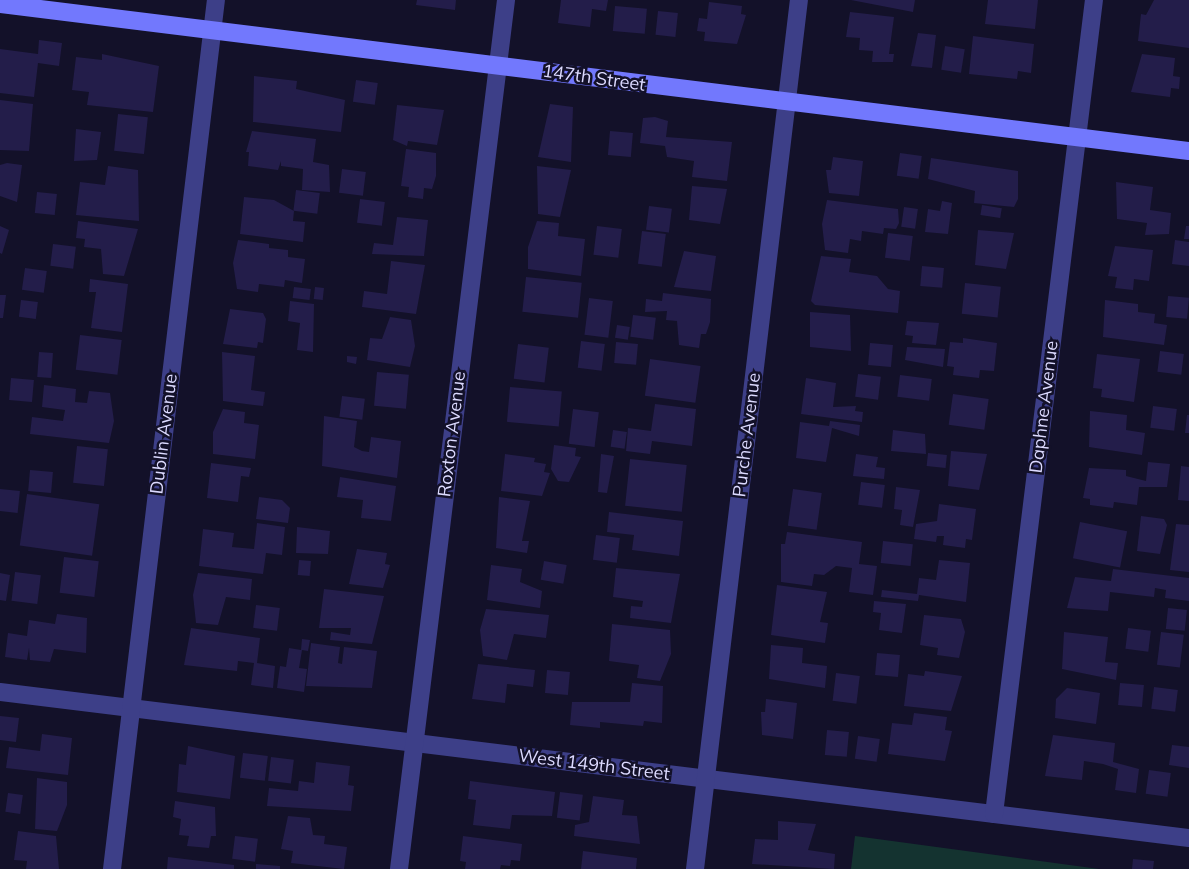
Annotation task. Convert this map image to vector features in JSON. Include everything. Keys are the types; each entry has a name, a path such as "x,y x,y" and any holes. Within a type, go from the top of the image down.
{"street":[{"name":"Dublin Avenue","path":"113,869 216,0"},
{"name":"Roxton Avenue","path":"399,869 506,0"},
{"name":"Purche Avenue","path":"695,869 799,0"},
{"name":"Daphne Avenue","path":"994,814 1094,0"},
{"name":"147th Street","path":"0,4 498,65 787,104 1189,151"},
{"name":"West 149th Street","path":"0,692 1189,838"}],"green space":[{"path":"855,836 1099,869 851,869"}],"building":[{"path":"417,0 456,0 455,10 416,5"},
{"path":"561,0 608,0 606,11 592,9 590,27 558,23"},
{"path":"851,0 915,0 913,12"},
{"path":"988,0 1038,0 1035,29 985,24"},
{"path":"1154,0 1189,0 1189,48 1138,41 1141,14 1146,15"},
{"path":"709,2 742,6 741,14 746,15 737,44 704,41 705,32 697,31 699,18 707,19"},
{"path":"615,6 647,9 645,34 613,31"},
{"path":"658,11 678,13 675,37 655,35"},
{"path":"850,12 894,17 889,54 894,54 893,62 872,62 873,51 859,50 860,38 846,37"},
{"path":"918,33 936,35 932,68 911,66"},
{"path":"973,36 1034,44 1031,73 1018,71 1017,79 969,74"},
{"path":"39,40 62,43 59,66 38,63 34,97 0,93 0,49 38,54"},
{"path":"945,46 965,49 961,73 941,70"},
{"path":"102,54 159,66 153,112 87,105 89,92 72,90 76,57 102,60"},
{"path":"1142,54 1175,58 1173,76 1180,77 1179,89 1171,88 1170,97 1131,92"},
{"path":"254,76 297,81 296,89 345,100 341,132 253,122"},
{"path":"356,80 378,83 375,105 353,102"},
{"path":"0,100 33,104 29,151 0,150"},
{"path":"550,104 573,107 571,162 538,157"},
{"path":"397,105 444,110 437,145 408,141 407,146 393,140"},
{"path":"118,114 148,117 144,154 114,151"},
{"path":"655,117 668,121 666,137 732,142 727,181 692,177 694,161 667,157 665,146 640,143 643,118"},
{"path":"76,129 101,132 97,160 74,161"},
{"path":"252,131 316,139 313,162 329,165 330,192 302,190 303,169 281,166 281,161 278,170 248,166 249,152 246,152"},
{"path":"610,131 633,133 631,157 608,155"},
{"path":"406,149 436,153 436,176 432,189 424,188 423,199 408,197 409,187 401,186"},
{"path":"900,153 922,156 919,179 897,176"},
{"path":"833,157 863,161 859,196 829,193 826,170 831,170"},
{"path":"931,158 1018,171 1018,199 1014,207 974,203 975,191 928,179"},
{"path":"0,165 22,165 17,202 0,196"},
{"path":"108,166 138,170 139,221 76,215 80,182 105,185"},
{"path":"537,166 571,170 560,217 538,214"},
{"path":"342,169 366,172 363,196 339,193"},
{"path":"1116,182 1153,187 1150,210 1171,213 1169,234 1145,235 1147,223 1117,219"},
{"path":"692,186 727,189 720,224 689,220"},
{"path":"296,190 320,193 317,214 293,211"},
{"path":"37,192 57,194 55,215 35,213"},
{"path":"244,197 274,200 294,211 293,221 305,222 303,242 240,234"},
{"path":"360,199 385,202 382,226 357,223"},
{"path":"827,200 898,209 899,223 896,229 884,228 883,234 862,231 861,241 850,239 848,253 825,250 822,224"},
{"path":"942,201 952,203 948,234 925,232 928,209 940,211"},
{"path":"982,205 1002,208 1000,218 980,215"},
{"path":"649,206 672,209 669,233 646,230"},
{"path":"904,207 918,209 915,229 901,227"},
{"path":"397,217 428,220 424,256 372,254 374,243 393,245"},
{"path":"78,221 138,229 124,276 103,274 101,249 84,247 85,239 76,238"},
{"path":"537,221 559,223 558,236 585,239 581,276 528,269 528,247"},
{"path":"0,226 9,230 2,254 0,253"},
{"path":"597,226 622,229 618,258 593,255"},
{"path":"1186,226 1189,226 1189,239 1184,239"},
{"path":"978,230 1014,233 1006,269 975,265"},
{"path":"642,231 666,234 662,267 638,264"},
{"path":"888,233 913,236 910,261 885,258"},
{"path":"238,240 269,244 269,248 288,250 288,257 305,259 302,283 285,280 284,287 259,284 258,292 237,289 233,263"},
{"path":"1175,240 1189,242 1189,266 1172,264"},
{"path":"53,244 76,247 73,269 50,266"},
{"path":"1115,246 1153,250 1149,281 1134,279 1133,290 1115,288 1117,277 1108,276"},
{"path":"684,251 716,256 711,291 674,287"},
{"path":"821,256 851,259 849,272 877,276 888,289 900,291 898,313 815,305 811,301"},
{"path":"391,261 425,265 416,314 362,307 364,291 387,294"},
{"path":"922,266 944,268 942,288 920,286"},
{"path":"25,268 47,271 44,293 22,290"},
{"path":"526,277 582,283 578,318 522,312"},
{"path":"90,279 128,284 122,332 91,328 96,292 89,292"},
{"path":"965,283 1001,287 998,318 962,314"},
{"path":"294,287 311,289 310,300 293,298"},
{"path":"315,287 324,288 323,300 314,299"},
{"path":"663,293 711,299 710,322 706,334 701,334 699,348 679,345 677,321 666,320 667,311 645,312 646,299 662,301"},
{"path":"0,295 6,295 3,318 0,318"},
{"path":"1168,296 1189,298 1187,319 1166,317"},
{"path":"589,298 613,301 608,338 584,335"},
{"path":"21,300 38,302 36,319 19,317"},
{"path":"1105,300 1138,304 1138,312 1155,314 1154,323 1167,325 1164,345 1103,337"},
{"path":"290,301 314,304 313,352 297,350 300,323 288,321"},
{"path":"230,309 263,313 266,319 263,343 258,342 257,348 223,344"},
{"path":"810,312 850,315 851,351 810,347"},
{"path":"633,315 656,318 653,340 630,337"},
{"path":"390,317 411,320 415,346 410,367 367,360 370,338 382,339"},
{"path":"907,321 939,323 936,345 912,343 913,336 905,335"},
{"path":"617,325 630,327 628,340 615,338"},
{"path":"80,335 122,340 117,375 76,370"},
{"path":"963,338 997,343 994,371 980,370 979,378 953,375 954,367 947,366 950,342 963,343"},
{"path":"581,341 605,344 602,371 578,368"},
{"path":"616,342 638,344 636,365 614,363"},
{"path":"870,343 893,345 891,367 868,365"},
{"path":"518,344 549,348 545,383 514,379"},
{"path":"907,347 945,349 943,367 905,360"},
{"path":"1160,351 1184,354 1181,375 1157,372"},
{"path":"39,352 53,353 51,378 37,377"},
{"path":"222,352 255,356 251,390 265,392 263,406 223,401"},
{"path":"1097,354 1140,359 1134,402 1101,397 1102,389 1093,388"},
{"path":"347,356 357,357 356,364 347,362"},
{"path":"650,359 701,366 695,403 645,396"},
{"path":"377,372 409,375 406,409 374,406"},
{"path":"858,374 881,377 878,400 855,397"},
{"path":"900,375 932,379 929,401 897,397"},
{"path":"11,378 34,380 32,402 9,400"},
{"path":"806,378 836,383 833,407 856,406 855,411 863,412 862,422 801,414"},
{"path":"44,385 76,389 75,402 87,403 89,391 110,393 114,421 109,443 30,434 32,417 63,421 65,410 42,407"},
{"path":"510,387 562,392 559,426 507,422"},
{"path":"953,394 989,399 984,430 949,425"},
{"path":"342,396 365,399 362,420 339,417"},
{"path":"655,404 696,409 692,446 652,441 650,454 626,451 628,428 651,431"},
{"path":"1153,406 1177,409 1174,431 1150,428"},
{"path":"223,409 245,412 244,423 259,425 255,459 213,454 213,432"},
{"path":"573,409 599,412 595,447 569,444"},
{"path":"1090,411 1127,415 1126,430 1145,433 1142,455 1089,447"},
{"path":"1187,415 1189,433 1185,433"},
{"path":"324,416 357,421 354,447 362,451 369,452 371,437 401,441 397,478 322,466"},
{"path":"830,421 860,425 859,436 832,428 826,462 796,458 800,422 829,426"},
{"path":"613,430 627,432 624,449 611,447"},
{"path":"893,430 925,434 926,454 891,451"},
{"path":"554,445 576,448 575,456 581,457 569,482 558,481 551,469"},
{"path":"77,446 108,449 104,486 73,483"},
{"path":"951,451 987,454 979,490 948,486"},
{"path":"928,453 947,455 946,468 927,466"},
{"path":"505,454 535,458 534,462 546,464 544,472 550,473 542,496 501,491"},
{"path":"601,454 614,456 607,493 598,492"},
{"path":"856,454 878,457 876,467 885,468 884,479 853,476"},
{"path":"630,459 687,465 682,512 625,506"},
{"path":"1148,462 1170,464 1167,487 1139,487 1137,505 1114,502 1113,508 1090,505 1090,499 1083,498 1089,468 1126,470 1126,476 1146,481"},
{"path":"211,463 251,468 249,477 241,476 238,502 207,498"},
{"path":"1181,466 1189,467 1189,501 1178,500"},
{"path":"30,470 53,472 51,493 28,491"},
{"path":"340,477 396,486 391,521 361,518 363,500 337,497"},
{"path":"861,482 885,485 882,508 858,505"},
{"path":"896,487 920,490 913,527 900,525 902,510 894,509"},
{"path":"0,489 20,491 18,513 0,511"},
{"path":"793,489 822,493 817,530 788,526"},
{"path":"27,494 99,504 92,556 20,545"},
{"path":"259,497 282,500 290,508 288,523 256,519"},
{"path":"499,497 530,501 522,541 529,541 527,553 496,548"},
{"path":"939,504 976,509 972,540 966,539 965,548 943,545 944,536 937,536 936,542 914,539 916,524 937,521"},
{"path":"609,512 683,521 679,556 632,550 634,535 607,532"},
{"path":"1141,516 1164,519 1167,525 1160,554 1137,551"},
{"path":"1080,522 1127,531 1120,567 1073,558"},
{"path":"257,523 285,527 282,555 266,553 263,574 199,566 203,529 234,533 232,547 254,549"},
{"path":"1176,524 1189,525 1189,572 1170,570"},
{"path":"297,527 330,531 328,554 296,553"},
{"path":"787,532 862,542 859,564 877,566 873,595 849,592 852,568 836,566 824,575 814,574 812,586 781,582 781,544 785,544"},
{"path":"596,535 620,538 617,563 593,560"},
{"path":"883,541 913,544 911,566 881,563"},
{"path":"357,549 387,553 385,564 390,565 383,588 349,584"},
{"path":"64,557 99,561 94,597 60,593"},
{"path":"299,560 311,561 310,576 298,575"},
{"path":"939,560 970,563 966,602 919,595 918,601 881,597 882,590 917,594 919,578 936,580"},
{"path":"544,561 567,565 563,584 541,580"},
{"path":"491,565 522,569 520,582 542,591 540,608 487,600"},
{"path":"616,568 680,574 671,623 630,618 631,606 642,607 643,601 613,597"},
{"path":"1113,569 1189,578 1189,601 1165,598 1166,590 1155,588 1154,597 1110,592 1108,611 1067,608 1075,577 1111,581"},
{"path":"15,572 41,575 37,604 11,601"},
{"path":"0,573 10,575 6,601 0,600"},
{"path":"198,573 252,579 250,600 226,597 218,625 196,623 193,595"},
{"path":"777,585 827,592 820,622 828,623 825,643 771,635"},
{"path":"324,589 384,596 372,644 330,640 331,632 350,635 351,628 319,628"},
{"path":"874,601 906,604 902,633 879,630 881,613 873,612"},
{"path":"256,605 280,608 277,631 253,628"},
{"path":"1168,608 1187,610 1185,631 1166,629"},
{"path":"486,609 549,615 546,638 514,634 507,660 483,656 480,630"},
{"path":"57,614 87,618 86,653 54,649 50,662 30,660 29,648 27,660 5,657 8,633 27,636 29,620 55,624"},
{"path":"924,615 961,619 965,632 959,658 937,655 938,648 920,645"},
{"path":"612,624 670,630 671,654 660,681 637,678 639,665 609,661"},
{"path":"191,628 260,638 257,663 275,666 273,688 251,685 254,663 238,661 237,671 184,665"},
{"path":"1128,628 1151,631 1148,652 1125,649"},
{"path":"1064,632 1108,637 1105,662 1118,663 1116,680 1062,669"},
{"path":"1161,632 1184,635 1180,668 1157,665"},
{"path":"302,639 310,640 308,651 302,650 299,668 307,669 304,692 277,688 280,666 286,667 289,648 301,650"},
{"path":"311,643 340,647 338,663 342,664 344,647 377,651 372,688 306,686"},
{"path":"771,645 803,648 802,663 827,666 825,688 769,679"},
{"path":"877,653 900,655 898,677 875,675"},
{"path":"478,664 535,670 533,687 507,684 505,703 472,699"},
{"path":"547,670 570,672 568,695 545,693"},
{"path":"925,671 962,676 951,711 904,706 908,674 924,676"},
{"path":"836,673 860,676 856,704 833,701"},
{"path":"632,683 663,686 662,723 644,721 643,726 600,722 600,728 570,725 572,702 630,702"},
{"path":"1120,683 1144,685 1142,707 1118,705"},
{"path":"1154,687 1178,690 1175,712 1151,709"},
{"path":"1067,688 1100,693 1096,724 1055,718 1056,699"},
{"path":"766,699 797,703 793,739 762,735 761,712 765,712"},
{"path":"914,713 947,717 945,730 952,731 945,761 888,754 892,723 912,725"},
{"path":"0,716 19,718 16,742 0,740"},
{"path":"827,730 849,732 847,757 825,755"},
{"path":"42,734 72,738 68,775 6,768 9,747 40,751"},
{"path":"1053,735 1115,743 1113,762 1139,769 1136,793 1115,790 1118,769 1103,764 1084,761 1082,780 1045,776"},
{"path":"858,736 880,739 877,762 855,759"},
{"path":"1172,745 1189,747 1189,768 1169,765"},
{"path":"188,746 235,756 230,799 177,792 179,764 186,765"},
{"path":"243,753 268,756 265,781 240,778"},
{"path":"271,757 294,760 291,784 268,781"},
{"path":"316,762 350,766 348,785 354,786 351,811 267,806 269,788 298,791 299,781 314,783"},
{"path":"1149,770 1171,773 1167,797 1146,794"},
{"path":"37,778 67,782 67,805 57,831 35,829"},
{"path":"470,781 555,792 552,816 512,815 510,829 473,825 476,800 468,799"},
{"path":"560,792 583,795 580,821 557,818"},
{"path":"8,793 23,795 20,814 5,812"},
{"path":"593,796 624,800 622,815 637,816 640,844 574,836 575,825 589,822"},
{"path":"175,801 215,807 216,836 211,836 209,848 187,846 189,836 179,835 181,819 173,817"},
{"path":"288,816 310,818 313,835 325,836 324,844 347,847 344,869 291,863 293,851 281,849"},
{"path":"778,821 816,824 808,850 835,854 834,869 752,864 755,839 778,840"},
{"path":"18,831 56,836 59,869 26,869 27,861 14,860"},
{"path":"235,836 258,839 255,862 232,859"},
{"path":"463,836 522,844 520,861 511,860 510,866 501,865 500,869 465,869 466,862 460,861"},
{"path":"583,851 637,858 636,869 581,869"},
{"path":"168,857 234,865 234,869 167,869"},
{"path":"1133,859 1154,861 1153,869 1132,869"},
{"path":"256,864 280,866 280,869 256,869"}]}
